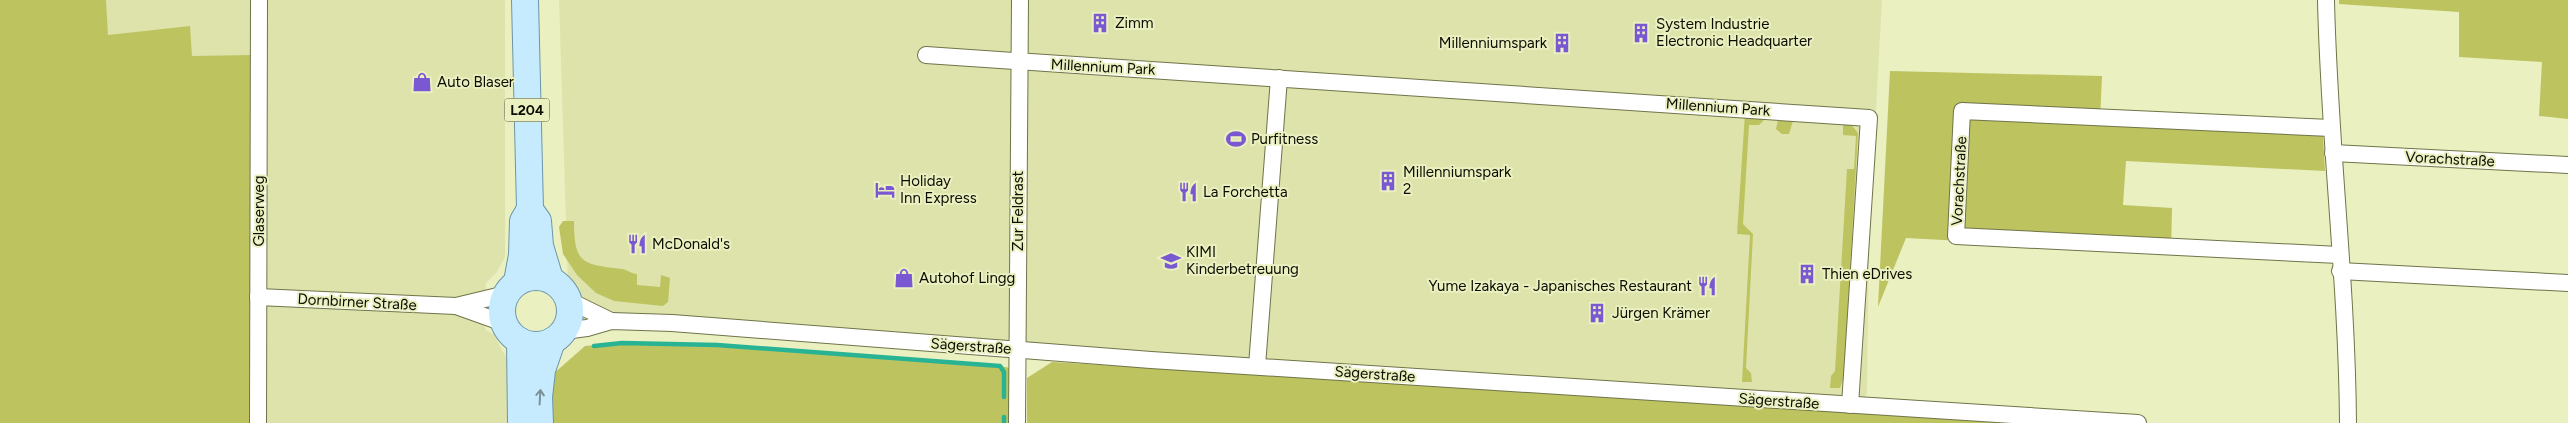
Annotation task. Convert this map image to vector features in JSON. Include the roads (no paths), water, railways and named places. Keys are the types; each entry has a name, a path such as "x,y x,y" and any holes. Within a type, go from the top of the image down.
{"main road":[{"name":"L204","path":"521,423 512,333 501,309 511,288 522,255 523,221 530,209 525,0"},
{"name":"L204","path":"530,209 538,221 540,246 550,279 564,291 568,300"},
{"name":"Dornbirner Straße","path":"511,288 527,277 539,276 550,279"},
{"path":"540,423 539,397 542,370 569,318 568,300"},
{"name":"Dornbirner Straße","path":"512,333 530,345 558,336"}],"street":[{"name":"Glaserweg","path":"258,423 260,0"},
{"name":"Zur Feldrast","path":"1017,423 1020,0"},
{"path":"2326,0 2331,128 2348,377 2348,423"},
{"name":"Millennium Park","path":"926,54 1019,62 1869,118 1850,405"},
{"path":"1257,366 1279,78"},
{"name":"Vorachstraße","path":"2331,128 1962,111 1956,236 2340,263 2568,283"},
{"name":"Vorachstraße","path":"2333,153 2568,165"},
{"name":"Dornbirner Straße","path":"456,306 511,288"},
{"name":"Dornbirner Straße","path":"258,297 456,306 498,320 512,333"},
{"name":"Sägerstraße","path":"568,300 611,322"},
{"name":"Sägerstraße","path":"558,336 611,322 672,323 1257,366 2138,423"}],"waterway":[{"path":"594,346 622,343 717,345 1000,366 1004,372 1004,397"},
{"path":"1004,417 1004,423"}],"place":[{"name":"Zimm","path":"1100,23"},
{"name":"System Industrie Electronic Headquarter","path":"1641,33"},
{"name":"Millenniumspark","path":"1562,43"},
{"name":"Auto Blaser","path":"422,82"},
{"name":"Purfitness","path":"1236,139"},
{"name":"Millenniumspark 2","path":"1388,181"},
{"name":"Holiday Inn Express","path":"885,190"},
{"name":"La Forchetta","path":"1188,192"},
{"name":"McDonald's","path":"637,244"},
{"name":"KIMI Kinderbetreuung","path":"1171,261"},
{"name":"Thien eDrives","path":"1807,274"},
{"name":"Autohof Lingg","path":"904,278"},
{"name":"Yume Izakaya - Japanisches Restaurant","path":"1707,286"},
{"name":"Jürgen Krämer","path":"1597,313"}]}
